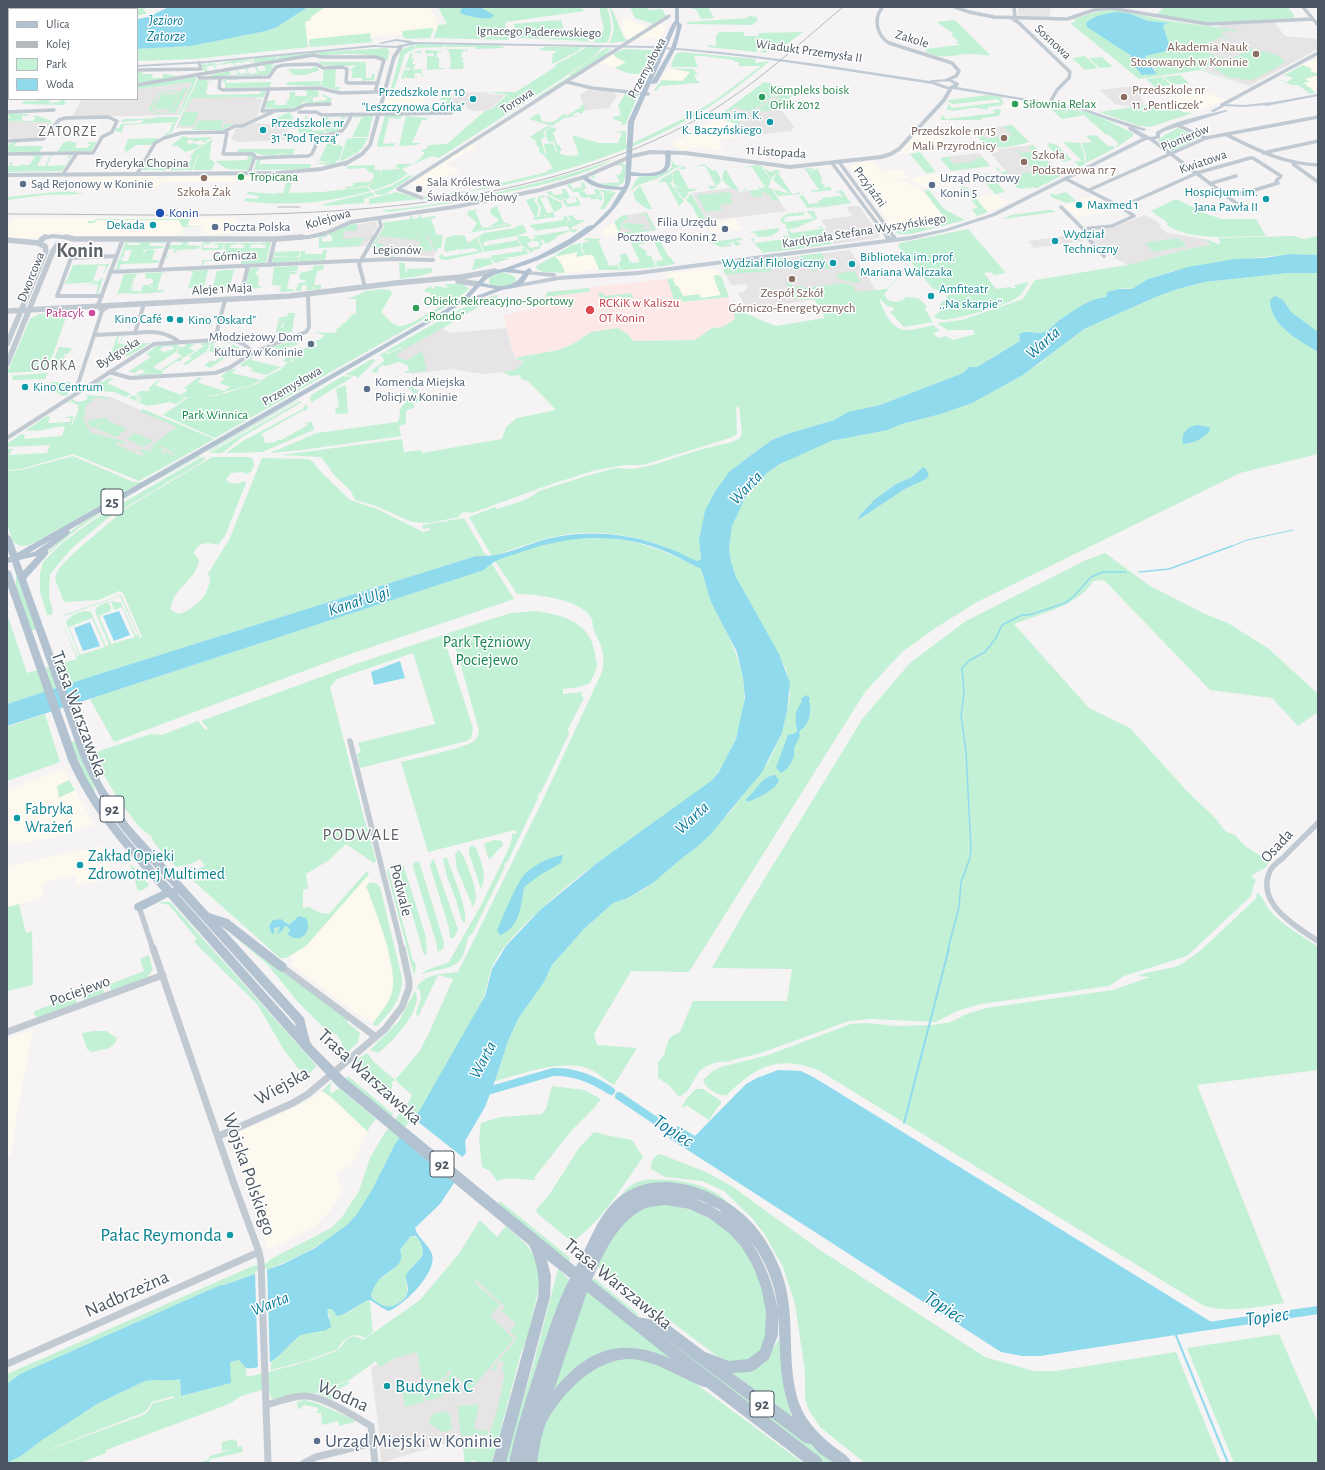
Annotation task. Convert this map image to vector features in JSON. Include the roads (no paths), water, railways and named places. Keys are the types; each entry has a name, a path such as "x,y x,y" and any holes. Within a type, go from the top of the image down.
{"main road":[{"name":"Przemysłowa","path":"646,93 673,47 680,25 677,22 677,7"},
{"name":"Przemysłowa","path":"526,273 535,263 551,252 595,226 612,208 625,190 630,174 629,144 631,125 646,93 674,24 677,22"},
{"path":"138,65 199,63 389,45 398,40 402,44"},
{"name":"Ignacego Paderewskiego","path":"402,44 449,43 673,47"},
{"path":"138,65 402,44"},
{"name":"Wiadukt Przemysła II","path":"673,47 802,61 954,86"},
{"path":"940,84 947,80 954,86 1088,111 1144,130 1153,135"},
{"path":"1221,106 1234,108 1318,95"},
{"path":"1221,106 1221,110 1226,111"},
{"name":"Kardynała Stefana Wyszyńskiego","path":"508,287 552,279 650,272 892,240 946,230 980,220 1153,135 1213,111 1221,106"},
{"name":"Kardynała Stefana Wyszyńskiego","path":"1153,135 1177,125 1234,108"},
{"path":"1109,118 1139,134 1153,135"},
{"name":"Kardynała Stefana Wyszyńskiego","path":"1126,148 1140,131 1144,130"},
{"path":"630,174 654,174 665,170 668,166 668,152"},
{"path":"584,177 597,187 625,190"},
{"name":"Przemysłowa","path":"498,272 526,263 551,252"},
{"path":"494,287 487,281 498,272 526,273"},
{"path":"478,284 494,287 508,287 517,282 517,277 498,272"},
{"name":"25","path":"478,284 498,272"},
{"name":"Kardynała Stefana Wyszyńskiego","path":"526,273 589,276"},
{"name":"25","path":"448,310 465,302 520,283 526,273"},
{"name":"Przemysłowa","path":"34,545 70,527 448,310 467,297 478,284"},
{"name":"Przemysłowa","path":"11,559 33,555 51,545 70,527"},
{"name":"25","path":"8,541 19,548 34,545"},
{"name":"Trasa Warszawska","path":"8,541 11,559 22,578 95,780 115,813 184,893 300,1021 305,1045"},
{"path":"11,559 34,545"},
{"name":"25","path":"22,578 51,545"},
{"name":"Trasa Warszawska","path":"7,572 67,743 80,777 95,804 109,823 169,892 305,1045 341,1082 589,1286 712,1385 816,1463"},
{"path":"139,907 169,892 184,893"},
{"path":"205,916 224,922 282,967"},
{"path":"516,1463 521,1439 546,1356 570,1292 602,1227 611,1213 628,1199 642,1192 663,1188 689,1191 718,1203 742,1220 760,1242 772,1264 782,1293 787,1383 791,1400 805,1428 818,1443 828,1451"},
{"path":"530,1463 535,1438 542,1418 548,1386 579,1296 610,1234 623,1217 631,1210 646,1202 664,1199 681,1201 704,1209 720,1217 734,1228 745,1242 755,1256 765,1278 770,1300 772,1321 770,1340 766,1352 762,1358 752,1366 737,1369 720,1366 698,1356"},
{"path":"500,1463 545,1294 543,1265 532,1239"},
{"name":"Trasa Warszawska","path":"635,1323 661,1326 698,1356 845,1463"},
{"path":"542,1418 563,1388 576,1374 593,1363 612,1355 629,1353 647,1356 666,1363 689,1376 712,1385"}],"street":[{"path":"880,8 886,7"},
{"path":"955,7 973,13 1011,18 1067,18 1094,10 1113,8 1158,17 1208,24 1313,18"},
{"path":"1014,7 1015,17"},
{"path":"1303,7 1318,25"},
{"name":"Zakole","path":"880,8 878,13 878,33 882,39 951,62 959,71 954,80 954,86"},
{"name":"Torowa","path":"422,198 399,191 398,189 669,16"},
{"name":"Sosnowa","path":"1011,18 1018,22 1070,72 1069,78 1057,90 1049,104"},
{"name":"Fryderyka Chopina","path":"7,174 278,173 321,169 349,162 362,154 370,145 394,57 402,44"},
{"path":"389,45 393,50 394,57"},
{"path":"1221,106 1318,53"},
{"path":"138,85 313,55 322,57 380,57 384,60 375,92"},
{"path":"274,62 279,66"},
{"path":"199,63 203,74"},
{"path":"197,75 200,78 220,79 266,78 276,67 279,66 316,64 322,68 342,67 347,69 346,82 378,82"},
{"path":"138,70 201,69"},
{"path":"947,80 956,76"},
{"path":"220,79 219,88 223,90 319,88 340,93 385,92"},
{"path":"567,82 592,88 646,93"},
{"path":"940,84 945,96"},
{"name":"11 Listopada","path":"584,177 632,156 651,152 668,152 777,166 801,167 881,157 895,152 930,116 954,86"},
{"path":"260,117 270,89"},
{"path":"1232,100 1229,103 1234,108"},
{"path":"262,111 294,110 305,105 330,104"},
{"path":"7,112 54,110"},
{"path":"136,174 155,143 164,138 181,132 223,132 235,126 242,126 275,111"},
{"path":"299,112 316,112 322,115 451,113 452,111"},
{"path":"255,158 308,156 312,154 320,136 337,134 344,131 352,114"},
{"path":"7,141 43,139 59,120 65,118 108,117 117,121 112,132 102,137 93,153 7,154"},
{"name":"Pionierów","path":"1089,190 1171,155 1206,138 1225,133 1318,117"},
{"path":"1177,125 1206,138"},
{"path":"223,132 227,133 223,154 252,154 255,158"},
{"path":"1225,133 1273,158 1292,164 1318,165"},
{"path":"1153,135 1171,155 1212,183 1240,206"},
{"path":"1263,153 1318,141"},
{"path":"64,174 77,153"},
{"path":"249,173 255,158"},
{"name":"Kwiatowa","path":"1121,207 1197,173 1250,158 1254,158 1280,175 1281,178 1276,181 1278,183 1250,192 1228,195"},
{"name":"Przyjaźni","path":"832,163 884,235 892,240 894,237 839,162"},
{"path":"1292,164 1318,182"},
{"path":"1212,183 1236,176"},
{"name":"Kolejowa","path":"60,241 74,239 275,239 317,236 350,222 435,211 500,199 584,177"},
{"path":"1066,179 1121,207 1134,216 1112,226 1083,229"},
{"path":"1061,207 1083,229 1083,232 1104,256"},
{"path":"365,287 359,266 381,226 379,218"},
{"path":"55,235 60,241 43,245 7,240 55,235"},
{"path":"43,245 41,240 45,237"},
{"path":"102,311 98,306 122,239"},
{"path":"158,270 170,239"},
{"path":"268,265 275,239"},
{"name":"Dworcowa","path":"7,364 53,251 60,241"},
{"name":"Dworcowa","path":"7,344 46,251 43,245"},
{"path":"102,296 57,296 71,258 116,256"},
{"name":"Legionów","path":"361,260 433,260"},
{"name":"Górnicza","path":"110,272 361,260"},
{"path":"242,290 248,266"},
{"name":"Aleje 1 Maja","path":"7,311 308,295 498,272"},
{"name":"Aleje 1 Maja","path":"438,280 461,281 478,284"},
{"path":"109,372 130,378 215,373 229,368 254,352 306,332 309,326 308,295"},
{"path":"215,339 225,300"},
{"path":"135,333 144,304"},
{"path":"77,392 77,387 102,311 110,306"},
{"path":"94,335 163,332 178,341"},
{"name":"Bydgoska","path":"7,438 154,344 178,341 230,339 243,344 254,352"},
{"name":"Podwale","path":"350,741 409,982 404,1002 394,1020 376,1037"},
{"name":"Osada","path":"1318,823 1270,870 1266,888 1271,900 1281,914 1318,941"},
{"name":"Wojska Polskiego","path":"139,907 234,1184 259,1252 261,1263 268,1463"},
{"path":"282,967 376,1037"},
{"name":"Pociejewo","path":"7,1032 163,975"},
{"name":"Wiejska","path":"218,1136 293,1103 308,1094 376,1037"},
{"name":"Nadbrzeżna","path":"7,1364 259,1252"},
{"name":"Wodna","path":"266,1405 300,1397 314,1398 361,1419 371,1426 375,1463"},
{"path":"305,1463 316,1457 373,1443"}],"water":[{"name":"Jezioro Zatorze","path":"169,7 308,7 277,27 266,31 191,46 138,49 138,19 148,17"},
{"path":"462,7 480,7 494,15 492,18 471,17 460,13"},
{"path":"1117,12 1131,14 1148,21 1168,23 1163,26 1171,50 1145,56 1157,74 1142,75 1136,68 1130,55 1087,27 1086,23 1093,18 1100,15"},
{"path":"1290,254 1318,255 1318,273 1287,273 1205,282 1158,296 1084,329 1023,375 972,403 941,414 902,424 888,430 831,441 780,464 767,473 746,496 732,526 729,548 731,562 736,577 779,654 790,683 787,711 782,733 762,772 710,835 653,883 628,898 613,903 584,929 552,965 544,982 518,1019 508,1041 485,1107 465,1141 466,1153 463,1156 461,1167 454,1183 440,1204 415,1228 432,1254 430,1270 425,1278 411,1295 389,1311 369,1300 346,1313 337,1316 332,1309 328,1309 331,1327 324,1331 307,1333 299,1336 269,1363 255,1368 246,1368 239,1360 230,1362 231,1383 181,1396 180,1379 145,1381 97,1404 42,1440 21,1456 7,1463 7,1384 20,1374 218,1286 283,1264 315,1248 347,1225 357,1214 372,1190 395,1144 421,1108 485,996 492,969 506,946 540,910 597,863 711,781 719,772 736,739 745,698 743,678 737,652 711,602 701,569 670,553 642,544 625,540 590,538 555,542 521,552 496,561 484,570 7,726 7,704 476,556 503,553 547,539 578,534 609,534 625,536 640,539 674,550 698,561 701,559 699,540 705,511 716,490 729,472 772,440 834,420 848,412 880,405 963,373 969,367 977,367 1020,341 1019,334 1022,332 1039,333 1046,331 1059,320 1083,305 1106,297 1107,292 1119,289 1132,289 1148,279 1188,267 1235,259 1264,258","holes":["411,1236 416,1236 422,1245 423,1253 406,1275 408,1292 405,1298 395,1305 388,1307 382,1305 372,1298 371,1295 374,1288 378,1281 395,1268 401,1260 400,1250"]},
{"path":"1275,296 1283,300 1291,312 1318,332 1318,352 1294,337 1280,325 1275,318 1270,300"},
{"path":"1197,425 1209,427 1210,430 1205,436 1198,440 1183,444 1182,440 1185,431 1190,427"},
{"path":"923,467 929,475 926,479 905,489 858,520 860,515 875,499 896,484 912,477"},
{"path":"119,611 130,635 114,641 103,616"},
{"path":"90,622 100,646 83,651 74,628"},
{"path":"400,661 405,678 374,685 371,672"},
{"path":"806,695 810,698 810,713 808,720 799,732 800,736 794,748 794,756 791,763 787,769 781,773 776,768 788,735 796,733 796,712 802,702 801,699"},
{"path":"775,775 779,780 774,787 760,797 747,802 746,799 762,781"},
{"path":"563,855 561,863 540,875 524,887 516,921 507,932 500,935 497,930 521,879 529,870 540,863"},
{"path":"299,916 306,918 308,923 306,932 301,937 296,938 287,934 290,931 288,927 285,926 282,931 277,934 280,927 274,928 274,933 272,934 269,926 273,920 281,919 289,925"},
{"path":"778,1070 801,1071 815,1078 1221,1328 1040,1356 1022,1356 1001,1352 669,1138 678,1126 695,1136 746,1084"}],"waterway":[{"path":"1230,547 1247,540 1293,530"},
{"path":"1139,572 1169,569 1232,546"},
{"path":"948,949 959,907 961,882 970,858 971,849 966,751 961,716 964,693 962,668 970,660 985,652 996,638 1002,625 1022,615 1029,615 1065,603 1073,597 1091,577 1103,572 1126,572"},
{"path":"904,1123 949,948"},
{"name":"Topiec","path":"484,1092 553,1072 576,1074 611,1091"},
{"name":"Topiec","path":"619,1096 680,1137"},
{"name":"Topiec","path":"1209,1326 1318,1310"},
{"path":"1175,1333 1228,1463"}],"railway":[{"path":"7,214 268,214 356,209 443,200 528,183 611,158 690,123 711,111 751,84 843,7"},
{"path":"278,207 300,207"}],"place":[{"name":"Akademia Nauk Stosowanych w Koninie","path":"1256,54"},
{"name":"Kompleks boisk Orlik 2012","path":"762,97"},
{"name":"Przedszkole nr 11 „Pentliczek”","path":"1124,97"},
{"name":"Przedszkole nr 10 \"Leszczynowa Górka\"","path":"473,99"},
{"name":"Siłownia Relax","path":"1015,104"},
{"name":"II Liceum im. K. K. Baczyńskiego","path":"770,122"},
{"name":"Przedszkole nr 31 \"Pod Tęczą\"","path":"263,130"},
{"name":"Przedszkole nr 15 Mali Przyrodnicy","path":"1004,138"},
{"name":"Szkoła Podstawowa nr 7","path":"1024,162"},
{"name":"Tropicana","path":"241,177"},
{"name":"Szkoła Żak","path":"204,178"},
{"name":"Sąd Rejonowy w Koninie","path":"23,184"},
{"name":"Urząd Pocztowy Konin 5","path":"932,185"},
{"name":"Sala Królestwa Świadków Jehowy","path":"419,189"},
{"name":"Hospicjum im. Jana Pawła II","path":"1266,199"},
{"name":"Maxmed 1","path":"1079,205"},
{"name":"Konin","path":"160,213"},
{"name":"Dekada","path":"153,225"},
{"name":"Poczta Polska","path":"215,227"},
{"name":"Filia Urzędu Pocztowego Konin 2","path":"725,229"},
{"name":"Wydział Techniczny","path":"1055,241"},
{"name":"Wydział Filologiczny","path":"833,263"},
{"name":"Biblioteka im. prof. Mariana Walczaka","path":"852,264"},
{"name":"Zespół Szkół Górniczo-Energetycznych","path":"792,279"},
{"name":"Amfiteatr ,,Na skarpie''","path":"931,296"},
{"name":"Obiekt Rekreacyjno-Sportowy „Rondo”","path":"416,308"},
{"name":"RCKiK w Kaliszu OT Konin","path":"590,310"},
{"name":"Pałacyk","path":"92,313"},
{"name":"Kino Café","path":"170,319"},
{"name":"Kino \"Oskard\"","path":"180,320"},
{"name":"Młodzieżowy Dom Kultury w Koninie","path":"311,344"},
{"name":"Kino Centrum","path":"25,387"},
{"name":"Komenda Miejska Policji w Koninie","path":"367,389"},
{"name":"Fabryka Wrażeń","path":"17,818"},
{"name":"Zakład Opieki Zdrowotnej Multimed","path":"80,865"},
{"name":"Pałac Reymonda","path":"230,1235"},
{"name":"Budynek C","path":"387,1386"},
{"name":"Urząd Miejski w Koninie","path":"317,1441"}],"district":[{"name":"ZATORZE","path":"68,132"},
{"name":"Konin","path":"80,251"},
{"name":"GÓRKA","path":"54,366"},
{"name":"PODWALE","path":"361,835"}],"water label":[{"name":"Warta","path":"1043,343"},
{"name":"Warta","path":"746,488"},
{"name":"Kanał Ulgi","path":"359,601"},
{"name":"Warta","path":"692,818"},
{"name":"Warta","path":"483,1060"},
{"name":"Warta","path":"270,1304"}],"park label":[{"name":"Park Winnica","path":"215,415"},
{"name":"Park Tężniowy Pociejewo","path":"487,651"}]}
